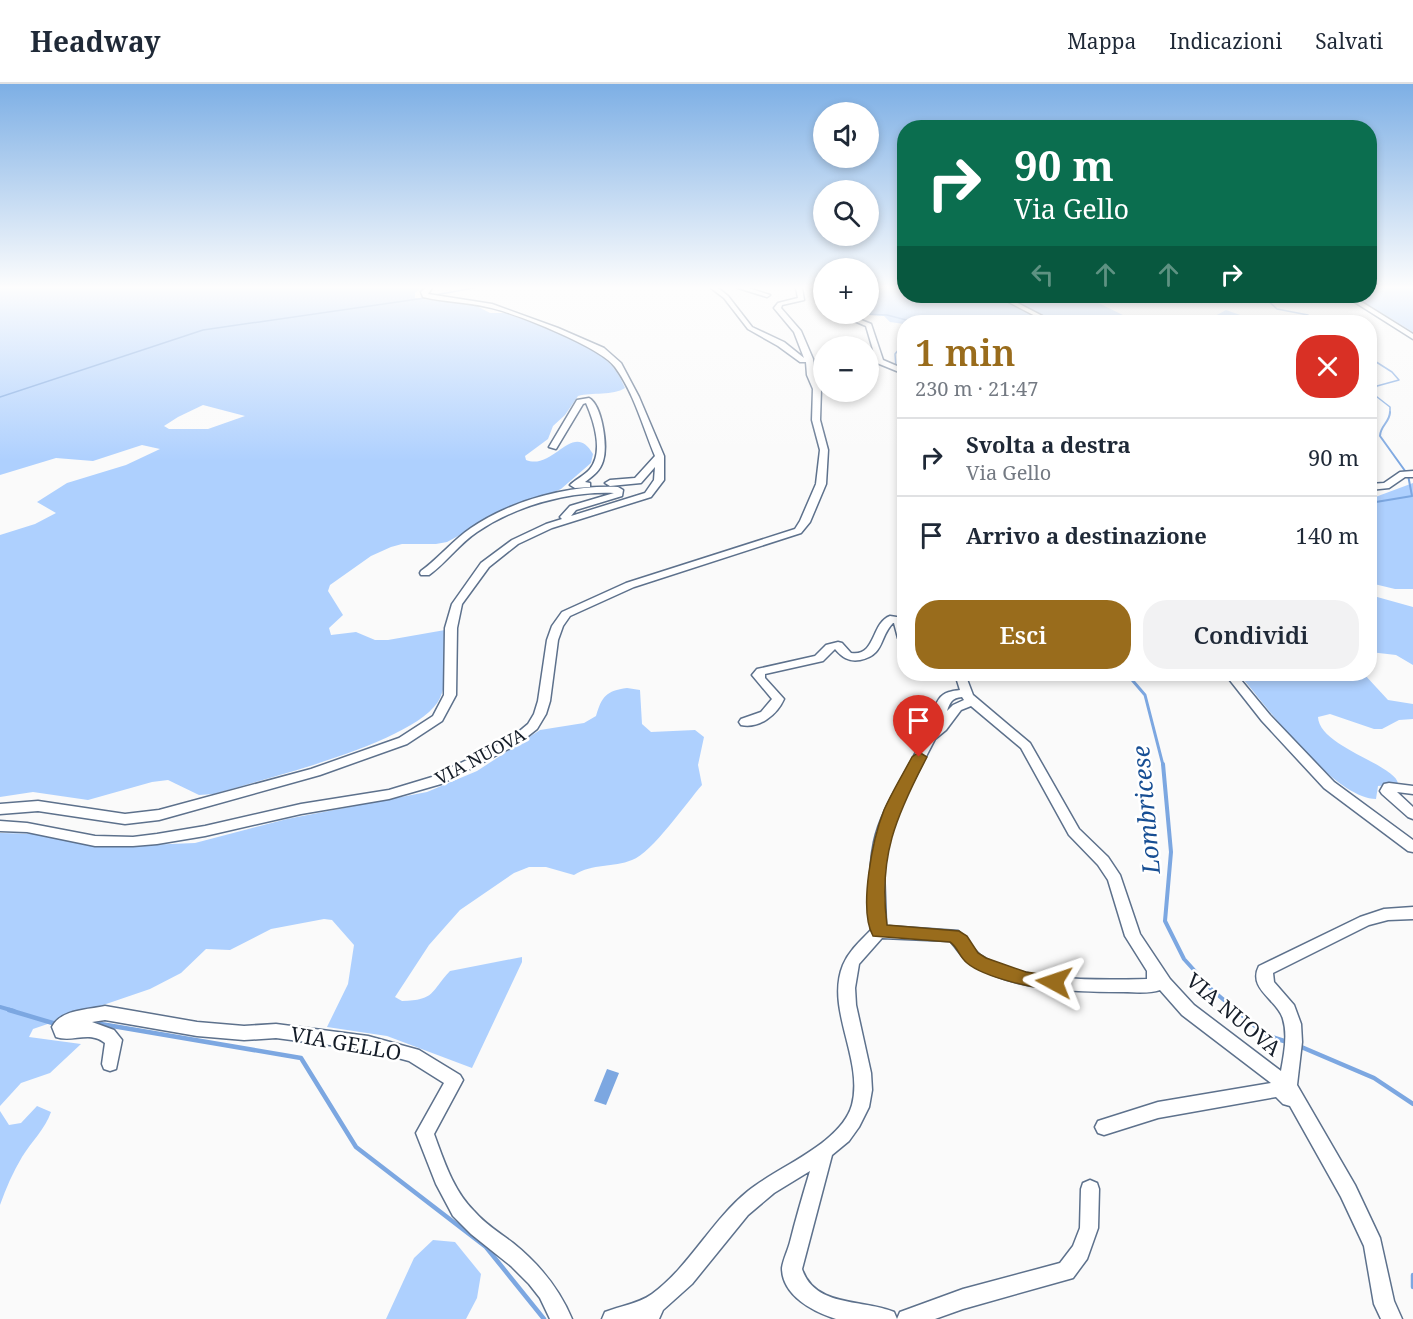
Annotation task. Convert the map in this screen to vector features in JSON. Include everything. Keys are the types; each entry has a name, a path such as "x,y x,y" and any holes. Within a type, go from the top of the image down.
{"street":[{"path":"0,809 38,806 125,819 159,816 315,772 403,741 438,718 450,695 453,652 451,628 457,604 485,565 515,542 568,520 648,495 659,480 660,456 624,374 601,350 592,346"},
{"path":"779,346 803,360 809,359"},
{"name":"VIA NUOVA","path":"0,826 39,829 106,842 185,836 301,809 417,788 442,778 520,738 535,725 542,710 558,622 566,614 630,585 798,531 805,522 821,484 823,458 821,433 816,420 817,389 803,346"},
{"path":"875,346 880,361 897,369"},
{"path":"553,447 567,421 584,399 591,403 600,432 601,450 594,470 575,485 638,481 660,456"},
{"path":"1377,487 1386,486 1408,474"},
{"path":"425,573 443,560 473,531 528,505 571,493 618,490 619,494 573,508 566,517 568,520"},
{"path":"745,722 763,716 774,707 778,699 760,679 758,675 761,671 819,659 833,645 838,645 843,654 851,657 868,654 877,645 883,627 890,619 897,620"},
{"path":"879,932 875,902 878,862 892,810 928,737 943,728 948,716 969,697 963,681"},
{"path":"1236,681 1320,777 1413,848"},
{"name":"VIA NUOVA","path":"969,697 1026,746 1074,832 1103,861 1115,879 1133,936 1155,971 1188,1010 1288,1086 1348,1191 1373,1245 1384,1304 1392,1319"},
{"path":"1413,790 1389,787 1387,791 1413,814"},
{"path":"1288,1086 1293,1043 1290,1014 1265,984 1265,970 1358,922 1382,915 1413,913"},
{"path":"612,1319 652,1311 679,1285 752,1198 777,1179 825,1152 848,1129 860,1107 861,1061 849,1002 849,972 854,959 879,932 953,935 961,940 972,958 1025,980 1115,986 1155,985 1155,971"},
{"name":"VIA GELLO","path":"110,1064 114,1040 106,1032 92,1028 62,1032 64,1023 105,1013 197,1029 244,1033 276,1031 368,1043 413,1055 454,1080 425,1133 443,1184 467,1218 524,1266 545,1288 555,1311 562,1319"},
{"path":"1104,1127 1158,1110 1279,1089 1300,1110"},
{"path":"825,1152 794,1258 792,1269 794,1281 807,1294 830,1306 863,1316 887,1319"},
{"path":"907,1319 963,1299 1066,1271 1080,1252 1089,1228 1090,1189"}],"shaded area":[{"path":"0,346 587,346 605,359 617,372 625,388 615,392 578,396 565,415 553,426 548,439 525,456 526,460 536,461 545,459 570,443 578,442 586,445 593,454 591,463 561,489 484,522 447,542 402,544 391,547 371,556 330,585 328,591 343,615 329,628 331,635 356,632 375,640 388,640 445,630 447,664 445,681 440,698 427,714 372,744 338,757 214,794 199,795 168,780 152,782 88,800 33,792 0,797 0,535 35,524 56,513 37,502 67,483 126,465 160,449 142,445 93,461 56,458 0,475","holes":["203,405 245,416 208,429 169,429 164,426"]},
{"path":"1413,483 1413,589 1395,589 1377,585 1377,496"},
{"path":"1377,597 1413,607 1413,665 1396,655 1377,653"},
{"path":"1245,681 1370,681 1388,700 1413,704 1413,719 1399,720 1382,729 1374,729 1330,714 1318,717 1322,728 1331,737 1394,777 1398,784 1378,786 1376,799 1359,795 1340,784 1321,768 1283,728"},
{"path":"627,688 640,690 642,724 651,732 695,730 704,737 698,765 702,785 659,838 632,860 588,869 574,875 546,867 529,867 514,873 460,910 429,945 395,997 402,1001 427,997 450,971 522,957 522,962 472,1068 387,1036 327,1027 348,984 354,945 332,920 324,919 271,929 230,950 206,949 181,973 150,989 33,1029 29,1037 81,1044 50,1073 21,1083 0,1106 0,833 42,834 97,847 195,843 287,819 427,792 477,771 540,730 584,723 596,716 606,696 614,691"},
{"path":"607,1069 619,1073 606,1105 594,1101"},
{"path":"37,1106 51,1112 19,1163 0,1205 0,1111 9,1125 21,1123"},
{"path":"433,1240 455,1242 481,1274 477,1298 466,1319 386,1319 414,1258"}],"waterway":[{"path":"0,397 156,346"},
{"name":"Lombricese","path":"896,367 895,354 897,352"},
{"path":"1377,362 1392,372 1399,380 1377,386"},
{"path":"1377,397 1390,407 1390,412"},
{"path":"1377,502 1412,496 1408,475 1380,436 1390,412"},
{"name":"Lombricese","path":"1133,681 1145,695 1163,765"},
{"name":"Lombricese","path":"1163,764 1171,852 1165,921 1184,959 1212,990 1237,1011"},
{"path":"0,1007 14,1011"},
{"path":"9,1010 56,1024"},
{"name":"Lombricese","path":"1236,1010 1266,1035 1287,1042"},
{"path":"89,1022 301,1058 356,1147 486,1247 544,1319"},
{"name":"Lombricese","path":"1299,1046 1374,1078 1413,1104"},
{"name":"Lombricese","path":"1413,1275 1413,1287"}],"route":[{"path":"919,757 892,810 878,862 875,902 879,932 933,932 953,935 961,940 972,958 980,963 1025,980 1054,982"}]}
